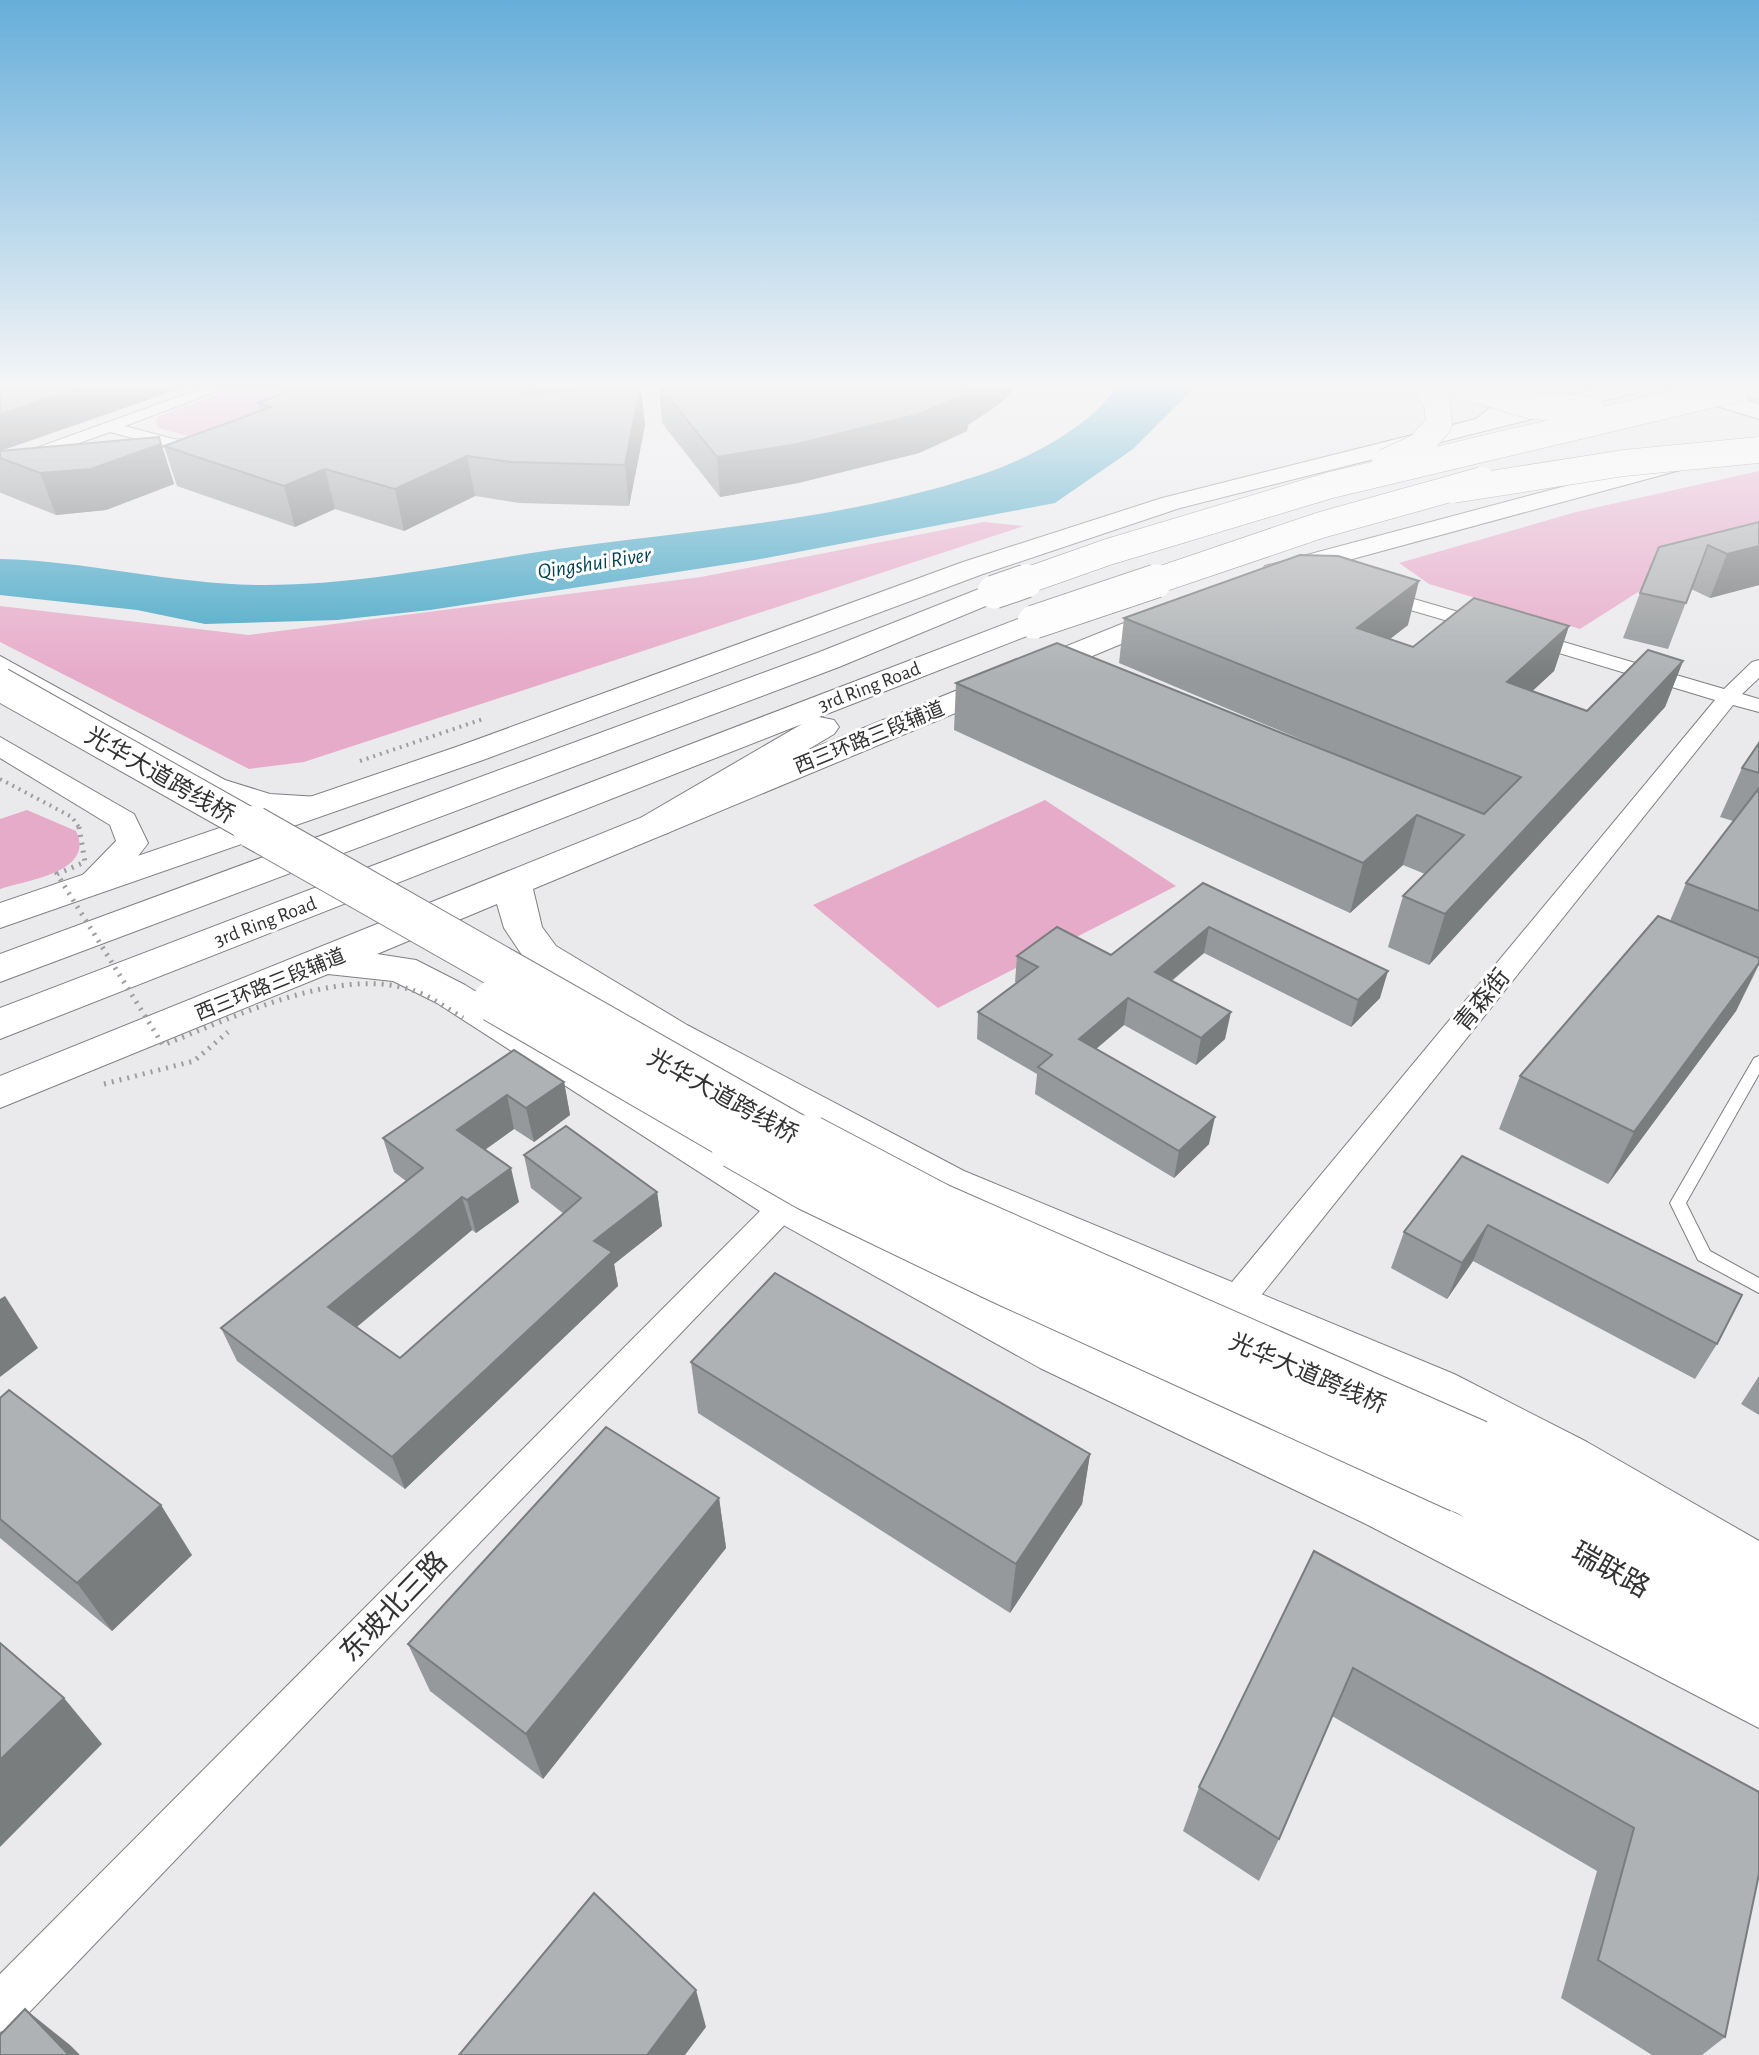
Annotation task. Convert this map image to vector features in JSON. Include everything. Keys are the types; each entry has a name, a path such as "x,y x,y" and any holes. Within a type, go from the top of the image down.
{"main road":[{"path":"0,916 324,804 1058,539 1238,484"},
{"name":"3rd Ring Road","path":"0,969 828,660 994,592 1108,552 1336,484"},
{"name":"3rd Ring Road","path":"0,1024 1034,622 1321,525 1467,484"},
{"path":"1423,495 1493,484"},
{"path":"1242,585 1285,567 1596,484"},
{"name":"西三环路三段辅道","path":"0,1093 1198,602"},
{"path":"655,825 936,660"},
{"name":"光华大道跨线桥","path":"0,684 863,1173 1469,1466"},
{"name":"光华大道跨线桥","path":"0,715 810,1184 934,1245 1469,1466"},
{"path":"514,883 516,906 523,928 542,955 672,1035 947,1183 1435,1390 1567,1459 1759,1573"},
{"path":"458,1007 542,955"},
{"path":"325,961 402,969 458,1007 786,1204 1058,1353 1386,1506 1759,1697"},
{"name":"瑞联路","path":"1469,1466 1759,1607"},
{"name":"瑞联路","path":"1469,1466 1759,1653"}],"street":[{"path":"1285,567 1331,581"},
{"path":"1362,590 1759,706"},
{"path":"0,664 215,786 268,803 324,804"},
{"name":"青森街","path":"1235,1303 1728,697 1759,666"},
{"path":"0,746 123,820 132,843 92,882"},
{"name":"东坡北三路","path":"0,2008 786,1204"}],"lane":[{"path":"1759,1061 1678,1203 1704,1255 1759,1286"}],"path":[{"path":"0,779 72,817 79,827 86,843 85,862 57,874 163,1045 300,994 336,987 380,985 413,990 458,1007"}],"shaded area":[{"path":"1701,484 1759,484 1759,535 1685,562 1580,629 1429,584 1399,563 1576,512"},
{"path":"984,522 1024,526 304,762 249,769 0,642 0,606 249,635 701,577"},
{"path":"1045,800 1176,886 938,1008 813,905"},
{"path":"27,810 76,831 80,845 68,865 56,872 0,889 0,819"}],"water":[{"name":"Qingshui River","path":"951,484 1083,484 1055,503 755,560 430,610 337,620 205,624 137,610 0,595 0,559 231,584 301,584 375,577 820,514"}],"building":[{"path":"377,484 406,484 395,489"},
{"path":"1759,522 1759,546 1727,554 1708,545 1686,603 1640,593 1659,547"},
{"path":"1300,555 1338,556 1419,581 1357,628 1413,647 1474,598 1569,626 1507,682 1587,711 1648,650 1683,661 1445,914 1403,896 1464,835 1417,815 1363,863 956,683 1057,643 1484,814 1521,777 1124,618"},
{"path":"1759,743 1759,773 1742,768"},
{"path":"1759,792 1759,911 1686,883"},
{"path":"1203,883 1388,971 1358,1000 1209,927 1155,972 1231,1012 1201,1038 1128,998 1079,1039 1215,1117 1179,1151 1038,1067 1052,1055 978,1012 1038,967 1017,956 1057,927 1111,955"},
{"path":"1658,916 1759,958 1759,963 1634,1132 1520,1076"},
{"path":"514,1050 564,1082 526,1108 507,1095 457,1130 511,1168 467,1200 462,1197 328,1307 400,1358 581,1198 524,1155 566,1126 657,1192 594,1241 612,1252 392,1457 221,1328 423,1168 383,1138"},
{"path":"1462,1156 1742,1295 1717,1344 1488,1225 1462,1263 1404,1232"},
{"path":"775,1273 1090,1454 1016,1564 691,1362"},
{"path":"9,1390 161,1505 77,1583 0,1519 0,1398"},
{"path":"606,1427 719,1498 526,1734 408,1644"},
{"path":"1314,1551 1759,1792 1759,1874 1725,2037 1598,1960 1634,1828 1353,1668 1279,1839 1199,1787"},
{"path":"0,1643 64,1698 0,1760"},
{"path":"594,1893 696,1990 647,2055 459,2055"},
{"path":"25,2009 69,2055 0,2055 0,2035"}]}
